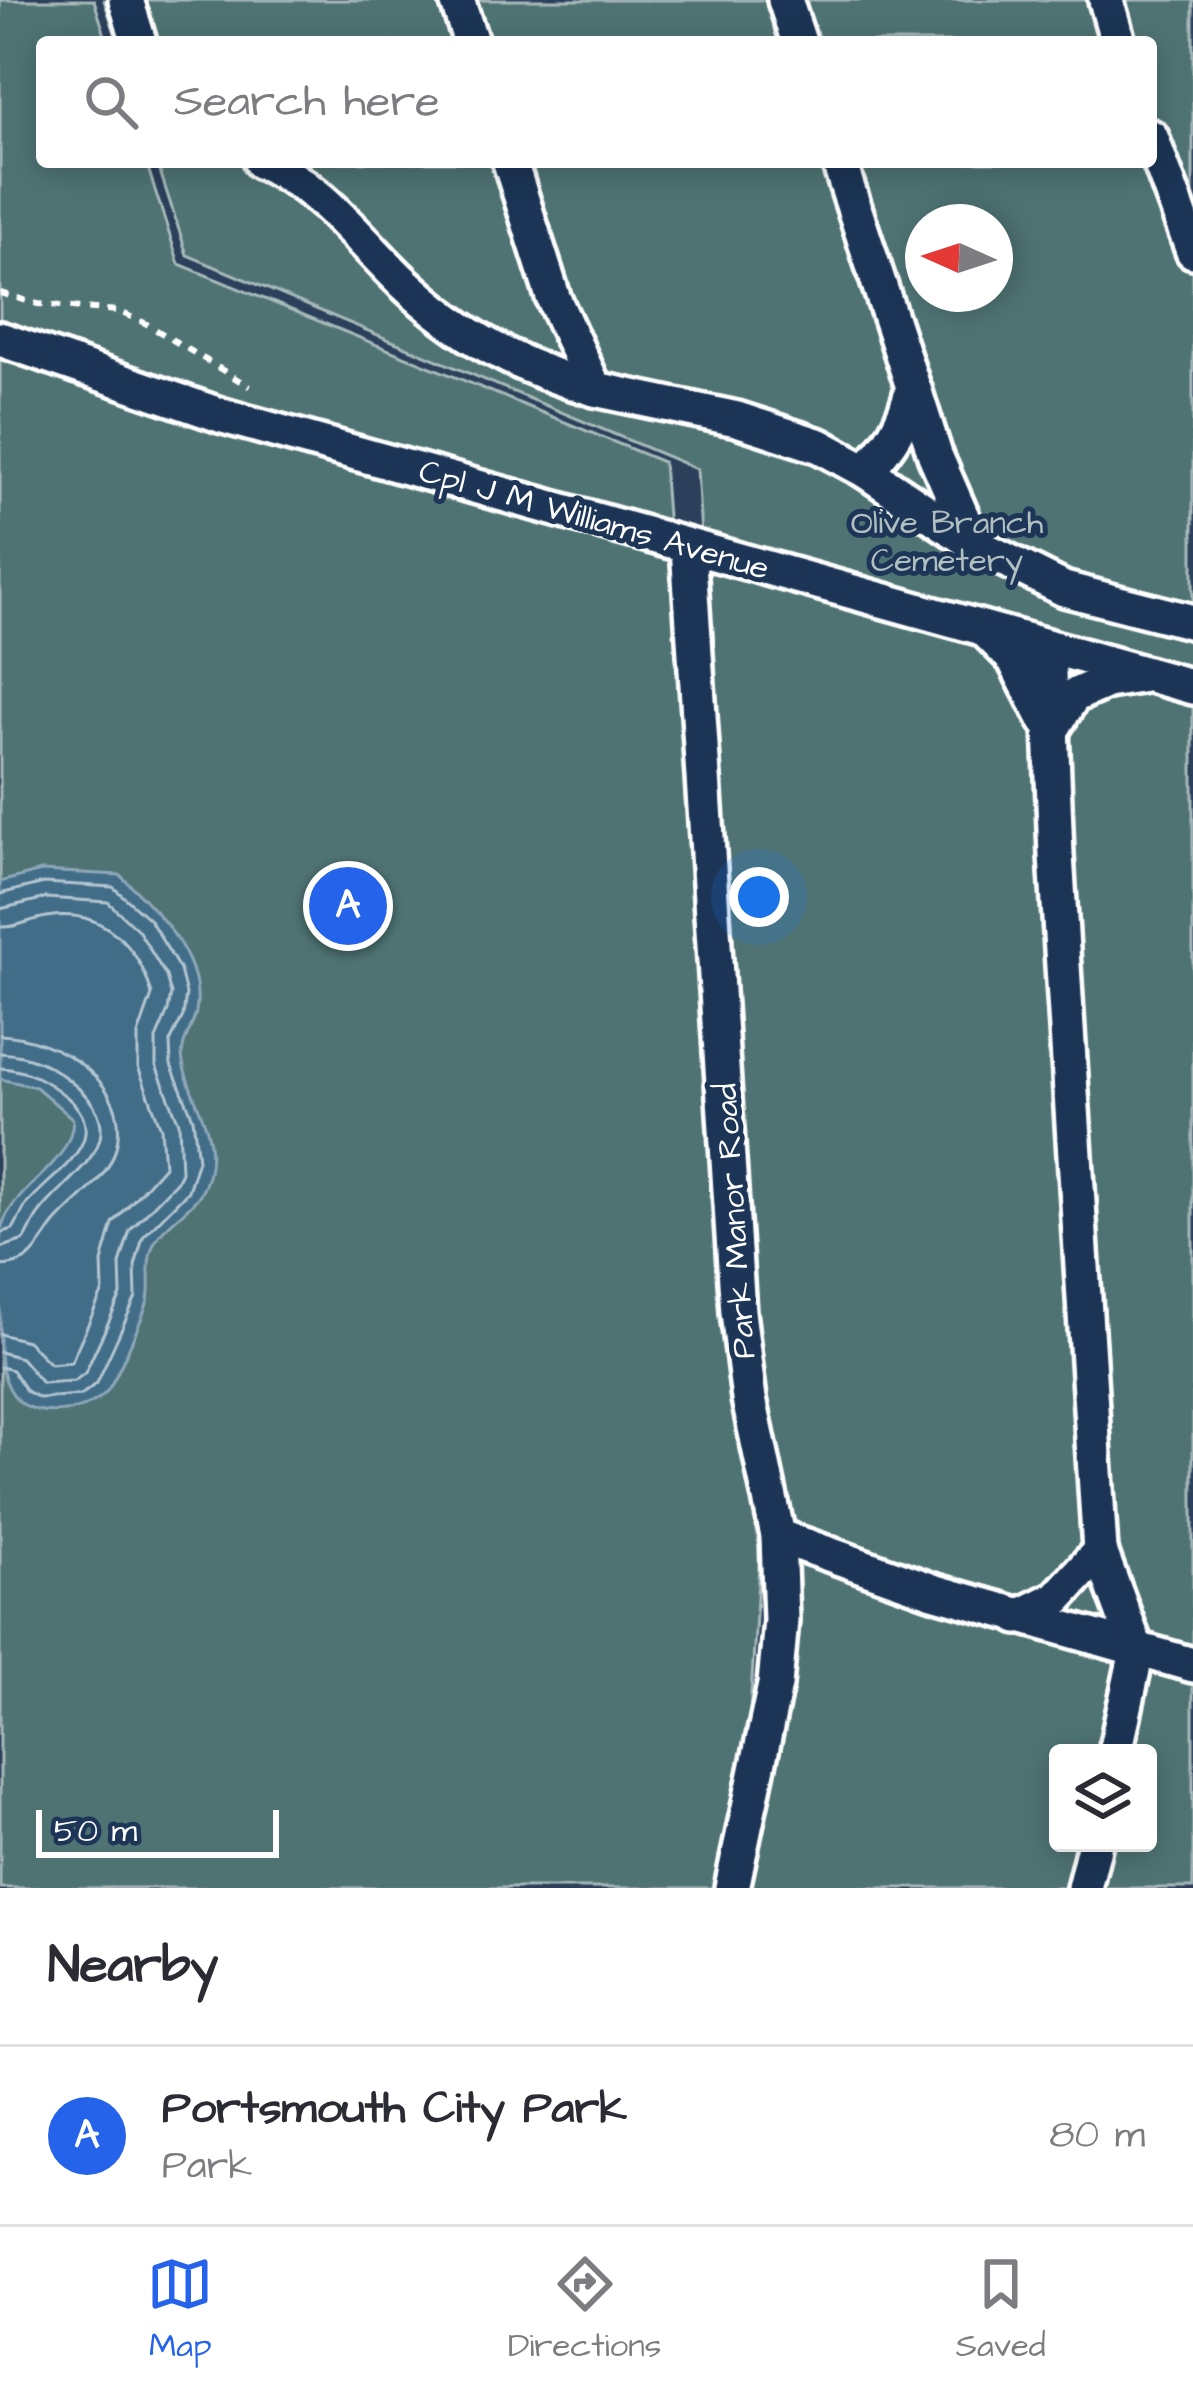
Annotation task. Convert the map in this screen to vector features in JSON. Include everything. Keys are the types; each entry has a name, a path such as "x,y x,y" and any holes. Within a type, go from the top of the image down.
{"street":[{"path":"126,0 137,36"},
{"path":"458,0 469,36"},
{"path":"785,0 797,36"},
{"path":"1106,0 1116,36"},
{"path":"1157,153 1193,251"},
{"path":"271,168 306,188 358,232 422,299 483,345 536,372 737,419 820,446 866,471 974,544 1064,589 1190,620"},
{"path":"512,168 554,300 595,389"},
{"path":"841,168 935,454 974,544"},
{"name":"Cpl J M Williams Avenue","path":"0,339 220,415 1193,687"},
{"path":"866,471 892,443 905,419 913,387"},
{"name":"Park Manor Road","path":"688,547 738,1312 749,1399 778,1536 781,1620 775,1685 732,1888"},
{"path":"985,630 1014,659 1051,731"},
{"path":"1048,648 1100,1551 1137,1651 1116,1744"},
{"path":"1051,731 1073,696 1107,681 1147,674"},
{"path":"778,1536 1018,1617 1193,1666"},
{"path":"1018,1617 1057,1598 1100,1551"},
{"path":"1084,1888 1093,1852"}],"path":[{"path":"0,293 38,304 117,311 268,395"}],"green space":[{"path":"0,0 94,0 105,36 36,36 36,168 148,168 179,264 663,462 729,1351 762,1515 749,1729 718,1888 0,1888"},
{"name":"Olive Branch Cemetery","path":"104,0 1193,0 1193,1888 740,1888 768,1752 797,1562 751,1369 697,469 187,255 159,168 1157,168 1157,36 116,36"}],"water":[{"path":"41,871 120,875 186,954 197,992 183,1063 211,1151 200,1194 153,1246 148,1300 111,1385 88,1405 49,1412 16,1398 0,1356 1,1229 17,1200 63,1151 73,1119 36,1087 0,1079 0,882"}],"place":[{"name":"Portsmouth City Park","path":"348,906"}]}
